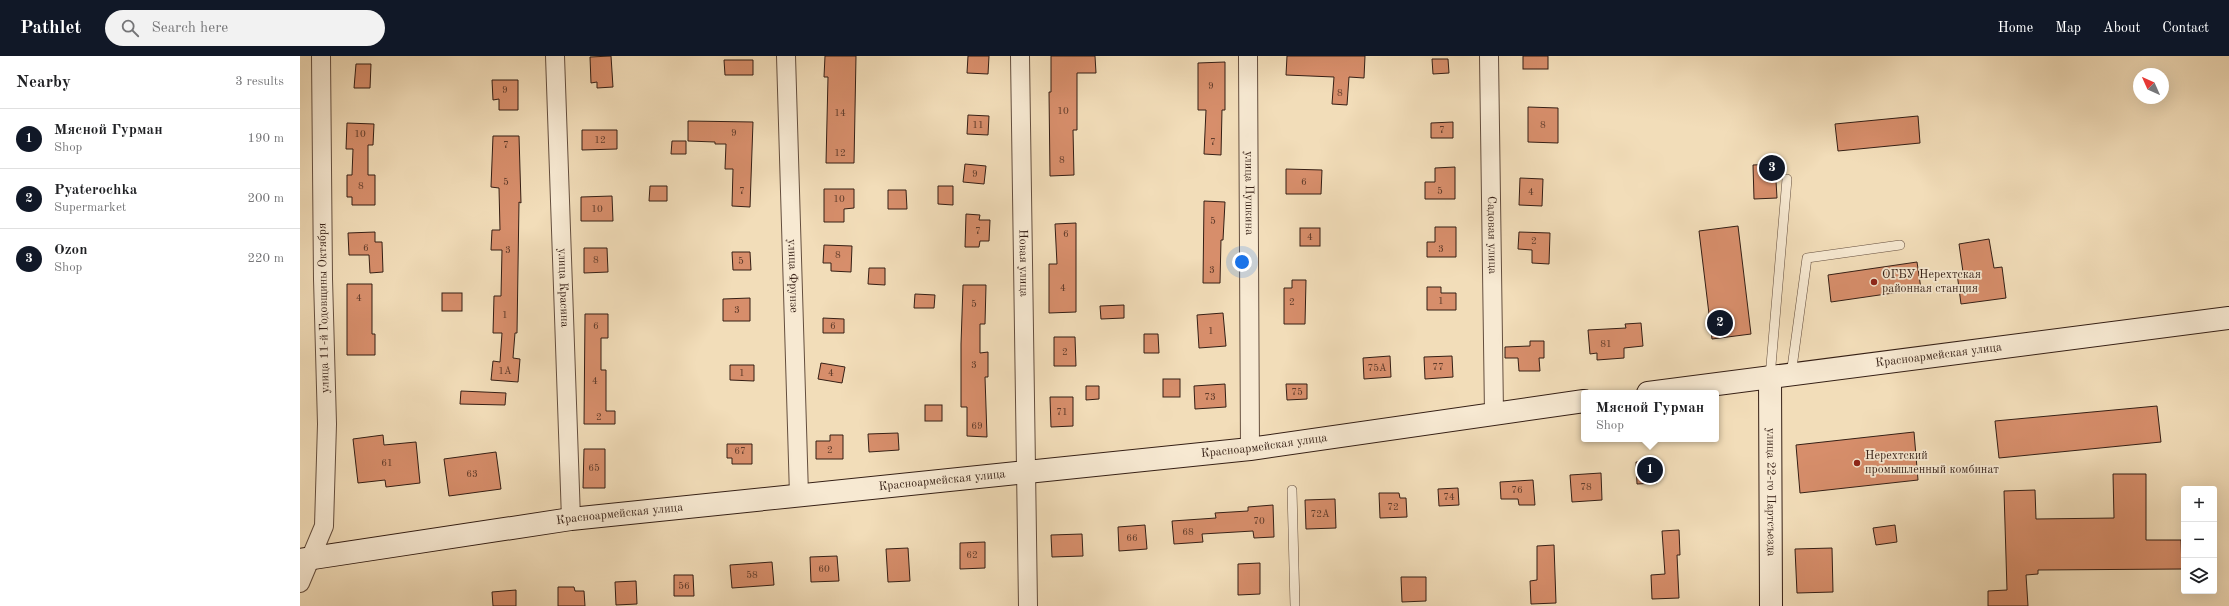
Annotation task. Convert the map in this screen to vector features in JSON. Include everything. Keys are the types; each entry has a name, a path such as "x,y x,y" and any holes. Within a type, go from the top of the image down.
{"street":[{"name":"улица 11-й Годовщины Октября","path":"300,583 306,559 324,526 327,424 323,279 322,56"},
{"name":"улица Красина","path":"555,56 571,519"},
{"name":"улица Фрунзе","path":"786,56 799,495"},
{"name":"Новая улица","path":"1020,56 1028,606"},
{"name":"улица Пушкина","path":"1248,56 1250,449"},
{"name":"Садовая улица","path":"1489,56 1494,413"},
{"name":"Красноармейская улица","path":"1671,390 2229,318"},
{"name":"улица 22-го Партсъезда","path":"1771,606 1781,376"},
{"name":"Красноармейская улица","path":"306,559 571,519 1250,449 1581,401"}],"lane":[{"path":"1781,376 1787,179"},
{"path":"1781,376 1807,258 1900,244"},
{"path":"1292,490 1295,606"}],"building":[{"path":"611,56 613,87 597,88 597,82 591,83 590,57"},
{"path":"825,56 856,56 854,163 826,163 828,77 824,77"},
{"path":"968,56 989,56 988,74 967,73"},
{"path":"1051,56 1095,56 1096,73 1077,73 1077,130 1073,130 1074,175 1050,176 1049,92 1051,92"},
{"path":"1287,56 1365,56 1364,78 1349,77 1347,105 1332,104 1334,77 1286,75"},
{"path":"1523,56 1548,56 1548,69 1523,69"},
{"path":"1432,59 1448,59 1449,73 1433,74"},
{"path":"724,60 753,60 753,75 725,75"},
{"path":"1225,62 1225,110 1222,110 1221,155 1204,154 1206,110 1198,110 1198,63"},
{"path":"356,64 371,64 370,88 354,88"},
{"path":"492,80 518,80 518,110 499,110 499,99 493,100"},
{"path":"1528,107 1558,108 1558,143 1528,142"},
{"path":"968,115 989,116 988,135 967,134"},
{"path":"1918,116 1920,143 1838,151 1835,124"},
{"path":"688,121 753,122 750,207 732,206 733,169 725,169 726,144 688,141"},
{"path":"1453,122 1453,138 1431,138 1431,123"},
{"path":"347,123 374,124 373,145 368,145 368,175 375,175 375,205 352,205 352,197 347,197 347,175 352,175 353,149 346,149"},
{"path":"582,130 617,130 617,149 582,150"},
{"path":"493,136 519,136 521,203 519,202 517,333 515,333 513,358 520,359 518,382 491,380 493,361 500,362 502,333 493,333 494,296 501,296 502,250 491,250 492,230 500,230 499,188 491,187"},
{"path":"672,141 686,141 686,154 671,154"},
{"path":"965,164 986,166 984,184 963,182"},
{"path":"1775,164 1777,198 1754,199 1753,165"},
{"path":"1455,167 1455,199 1425,199 1425,182 1435,182 1435,168"},
{"path":"1286,169 1322,170 1321,194 1286,194"},
{"path":"1520,178 1543,179 1542,206 1519,205"},
{"path":"650,186 667,186 667,201 649,201"},
{"path":"938,186 953,186 953,205 938,204"},
{"path":"824,189 854,189 854,208 844,209 844,222 824,222"},
{"path":"888,190 906,190 907,209 888,209"},
{"path":"612,196 613,221 581,221 581,197"},
{"path":"1204,201 1225,202 1223,240 1221,240 1220,283 1203,283"},
{"path":"966,214 980,215 979,220 990,220 989,241 980,241 979,247 965,247"},
{"path":"1076,223 1076,312 1049,313 1049,264 1057,264 1055,224"},
{"path":"1738,226 1751,334 1712,339 1699,231"},
{"path":"1435,227 1456,227 1456,257 1427,257 1427,242 1435,242"},
{"path":"1300,228 1320,228 1320,246 1300,246"},
{"path":"375,232 375,242 382,242 383,272 370,273 369,255 349,255 348,233"},
{"path":"1519,232 1550,233 1549,264 1532,263 1532,250 1518,249"},
{"path":"1989,239 1994,268 2002,267 2006,298 1961,304 1957,273 1963,272 1959,244"},
{"path":"824,245 852,246 851,272 831,271 831,263 823,263"},
{"path":"584,248 607,248 608,272 584,273"},
{"path":"732,252 750,252 751,270 733,270"},
{"name":"ОГБУ Нерехтская районная станция","path":"1917,262 1921,289 1831,302 1828,275"},
{"path":"869,268 885,268 885,285 868,284"},
{"path":"1292,280 1306,280 1305,324 1284,324 1284,288 1292,288"},
{"path":"347,284 372,284 372,334 375,334 375,355 347,355"},
{"path":"963,285 986,285 985,324 980,324 980,353 988,352 988,377 985,377 987,437 967,436 967,407 961,407"},
{"path":"1427,287 1441,287 1441,293 1456,293 1456,310 1427,310"},
{"path":"442,293 462,293 462,311 442,311"},
{"path":"915,294 935,295 934,308 914,308"},
{"path":"750,298 750,321 723,321 723,299"},
{"path":"1124,305 1124,318 1101,319 1100,306"},
{"path":"1223,313 1226,346 1199,348 1197,315"},
{"path":"585,314 608,314 608,338 601,338 601,370 606,370 606,411 615,411 615,424 584,424"},
{"path":"823,318 844,319 844,333 823,333"},
{"path":"1641,323 1643,346 1624,348 1624,358 1597,360 1597,353 1590,354 1588,330 1626,328 1625,324"},
{"path":"1144,334 1158,334 1159,353 1144,353"},
{"path":"1054,337 1075,337 1076,366 1054,366"},
{"path":"1530,341 1544,341 1544,358 1539,358 1540,371 1519,371 1518,358 1505,358 1505,347 1530,346"},
{"path":"1390,356 1391,377 1364,379 1363,358"},
{"path":"1452,356 1453,377 1425,379 1424,357"},
{"path":"821,363 845,367 842,383 818,379"},
{"path":"730,365 754,365 754,381 730,380"},
{"path":"1163,379 1180,379 1180,397 1163,397"},
{"path":"1225,384 1226,407 1195,409 1194,386"},
{"path":"1286,384 1307,384 1307,399 1287,400"},
{"path":"1086,386 1099,386 1099,399 1086,400"},
{"path":"461,391 506,393 505,405 460,404"},
{"path":"1050,397 1073,397 1073,426 1051,427"},
{"path":"925,405 942,405 942,421 925,421"},
{"path":"2157,406 2161,442 1999,458 1995,421"},
{"name":"Нерехтский промышленный комбинат","path":"1914,432 1918,480 1800,493 1796,445"},
{"path":"898,433 899,450 869,452 868,434"},
{"path":"383,435 384,445 416,442 420,483 386,487 385,480 358,483 353,439"},
{"path":"830,435 843,435 843,459 816,459 816,441 830,441"},
{"path":"727,444 752,444 752,464 732,464 732,458 727,458"},
{"path":"584,449 605,449 605,488 583,488"},
{"path":"496,452 501,489 449,496 444,459"},
{"path":"1656,461 1657,483 1637,484 1636,462"},
{"path":"1601,473 1602,500 1572,502 1570,475"},
{"path":"2113,474 2146,474 2146,540 2181,540 2181,569 2038,570 2038,574 2026,575 2028,606 1988,606 1988,591 2007,590 2004,491 2035,490 2036,519 2114,518"},
{"path":"1533,480 1535,505 1519,505 1518,499 1501,499 1500,482"},
{"path":"1458,488 1459,505 1439,506 1438,489"},
{"path":"1379,493 1399,493 1400,498 1406,498 1407,517 1380,518"},
{"path":"1335,499 1336,528 1306,529 1305,500"},
{"path":"1273,505 1274,537 1254,538 1253,531 1202,534 1203,542 1174,544 1172,521 1216,518 1215,513 1248,511 1248,507"},
{"path":"1145,525 1147,549 1119,551 1118,527"},
{"path":"1895,525 1897,542 1876,545 1873,528"},
{"path":"1679,530 1680,555 1677,555 1679,598 1652,599 1651,575 1665,574 1662,531"},
{"path":"1082,534 1083,556 1052,557 1051,535"},
{"path":"985,542 985,568 960,569 960,543"},
{"path":"1554,545 1556,603 1531,604 1530,581 1537,580 1537,546"},
{"path":"908,548 910,581 888,582 886,549"},
{"path":"1832,548 1833,592 1797,593 1795,549"},
{"path":"837,556 839,581 811,582 810,557"},
{"path":"772,562 774,585 732,588 730,565"},
{"path":"1260,563 1260,594 1238,595 1238,564"},
{"path":"674,575 693,575 694,596 674,596"},
{"path":"1401,577 1426,577 1426,601 1402,602"},
{"path":"636,581 637,604 616,605 615,582"},
{"path":"558,587 574,587 575,591 584,591 585,606 558,606"},
{"path":"516,590 516,606 493,606 492,592"}],"place":[{"name":"Ozon","path":"1772,168"},
{"name":"ОГБУ Нерехтская районная станция","path":"1874,282"},
{"name":"Pyaterochka","path":"1720,323"},
{"name":"Нерехтский промышленный комбинат","path":"1857,463"},
{"name":"Мясной Гурман","path":"1650,470"}]}
